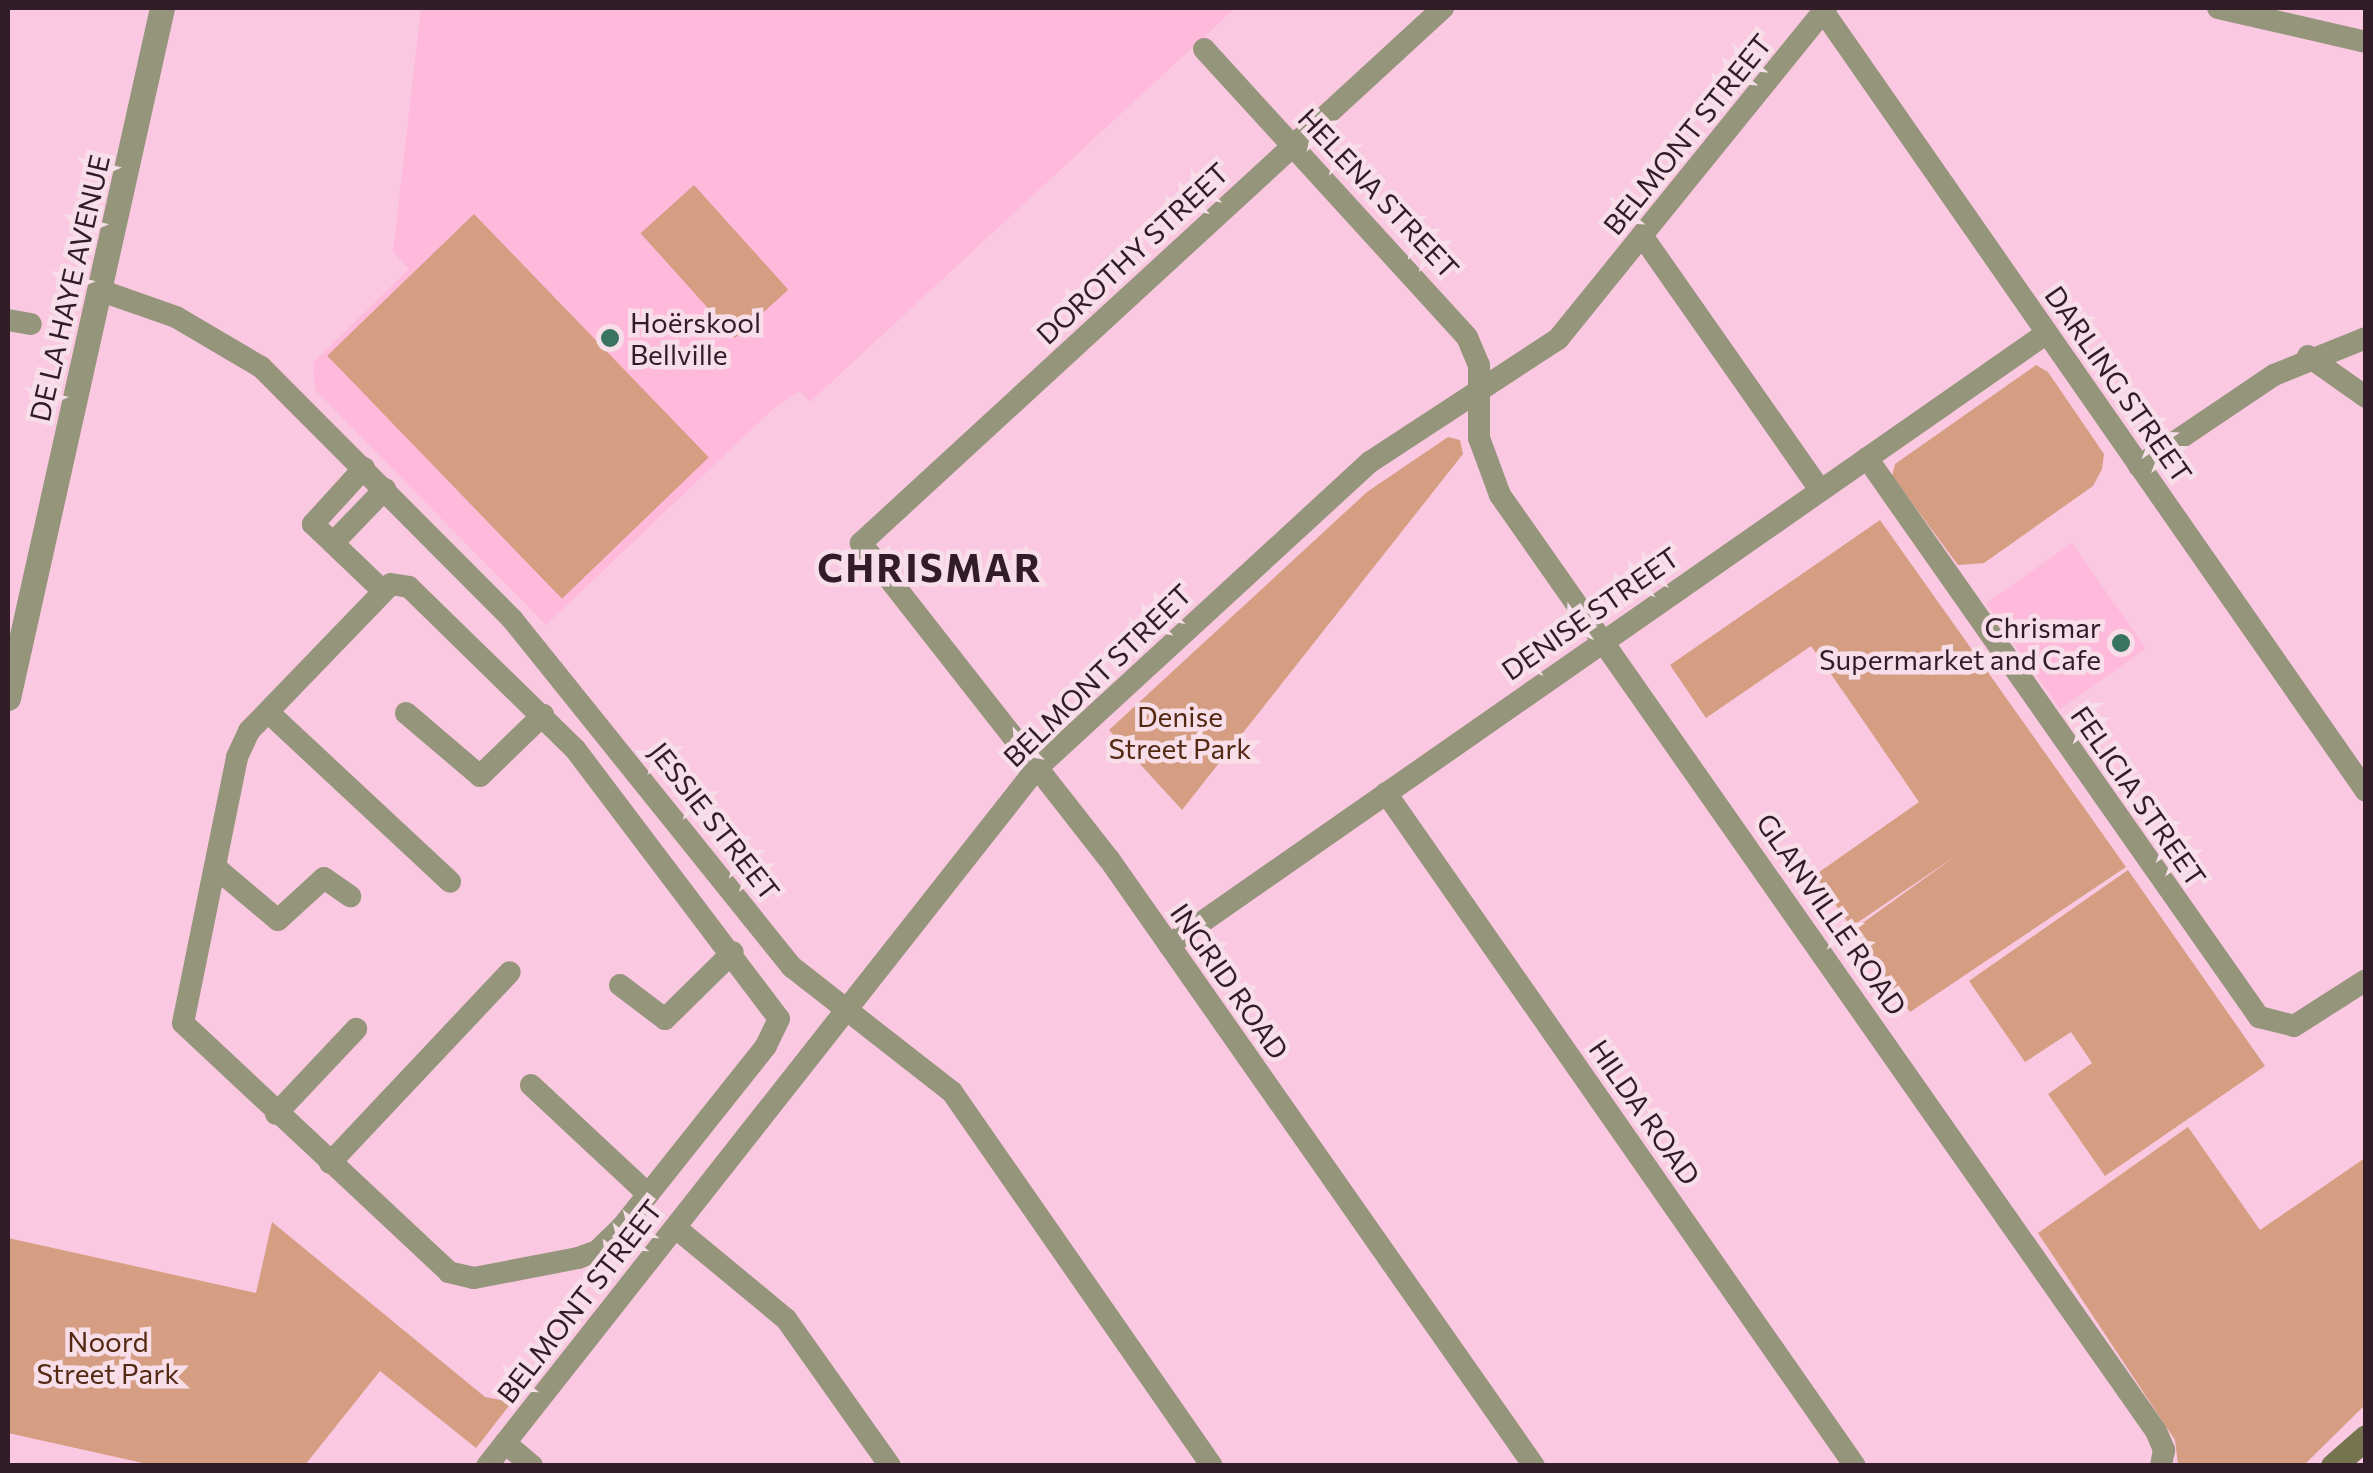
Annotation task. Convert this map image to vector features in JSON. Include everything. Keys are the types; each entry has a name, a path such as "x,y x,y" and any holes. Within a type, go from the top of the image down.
{"main road":[{"path":"2333,1466 2366,1436"}],"street":[{"name":"DE LA HAYE AVENUE","path":"8,698 162,8"},
{"name":"DOROTHY STREET","path":"861,542 1443,8"},
{"path":"2218,8 2366,42"},
{"name":"BELMONT STREET","path":"487,1466 847,1014 1036,768 1370,462 1558,339 1824,9"},
{"name":"DARLING STREET","path":"1824,9 2366,791"},
{"name":"HELENA STREET","path":"1204,48 1455,320 1479,365 1478,393"},
{"path":"1643,237 1820,490"},
{"name":"JESSIE STREET","path":"99,290 176,317 261,367 512,619 792,967 847,1014 934,1075 962,1105 1212,1466"},
{"name":"DENISE STREET","path":"1169,945 2047,333"},
{"path":"2139,466 2308,356 2366,338"},
{"path":"2308,356 2366,397"},
{"name":"GLANVILLE ROAD","path":"1478,393 1478,438 1500,495 2156,1431 2162,1463"},
{"name":"FELICIA STREET","path":"1866,458 2259,1017 2294,1026 2366,980"},
{"path":"364,468 313,524 382,590"},
{"path":"334,544 385,490"},
{"path":"342,492 363,512"},
{"name":"INGRID ROAD","path":"861,542 1169,945 1534,1466"},
{"path":"409,588 544,715 775,1008 776,1032 648,1194 597,1251 465,1277 442,1267 183,1023 237,757 268,712 382,590 409,588"},
{"path":"268,712 450,882"},
{"path":"406,714 480,776 544,715"},
{"name":"HILDA ROAD","path":"1386,793 1855,1466"},
{"path":"215,867 278,920 326,877 350,896"},
{"path":"620,985 658,1018 673,1017 734,952"},
{"path":"330,1164 510,972"},
{"path":"276,1114 356,1029"},
{"path":"532,1085 648,1194"},
{"path":"676,1228 786,1319 890,1466"},
{"path":"504,1444 532,1466"}],"shaded area":[{"name":"Hoërskool Bellville","path":"421,8 1235,8 810,402 800,391 772,410 546,625 315,390 313,363 409,269 393,252"},
{"path":"2072,543 2146,649 2060,709 1986,603"}],"green space":[{"path":"694,185 788,290 735,338 640,233"},
{"path":"474,214 709,457 562,599 327,356"},
{"path":"2036,365 2048,372 2104,454 2102,469 2093,486 1984,563 1958,565 1892,476 1895,464"},
{"name":"Denise Street Park","path":"1448,437 1460,440 1463,454 1182,810 1109,730 1367,492"},
{"path":"1880,520 2126,867 1910,1012 1853,930 1957,855 1851,927 1815,875 1919,802 1847,697 1811,646 1706,718 1670,665"},
{"path":"2128,870 2265,1066 2105,1176 2048,1094 2092,1063 2071,1032 2025,1062 1969,981"},
{"path":"2188,1127 2260,1230 2365,1158 2365,1405 2304,1465 2178,1465 2175,1440 2038,1233"},
{"name":"Noord Street Park","path":"272,1222 485,1397 512,1402 476,1448 380,1371 305,1465 152,1465 8,1433 8,1238 256,1293"}],"place":[{"name":"Hoërskool Bellville","path":"610,338"},
{"name":"Chrismar Supermarket and Cafe","path":"2121,643"}],"district":[{"name":"CHRISMAR","path":"930,567"}]}
